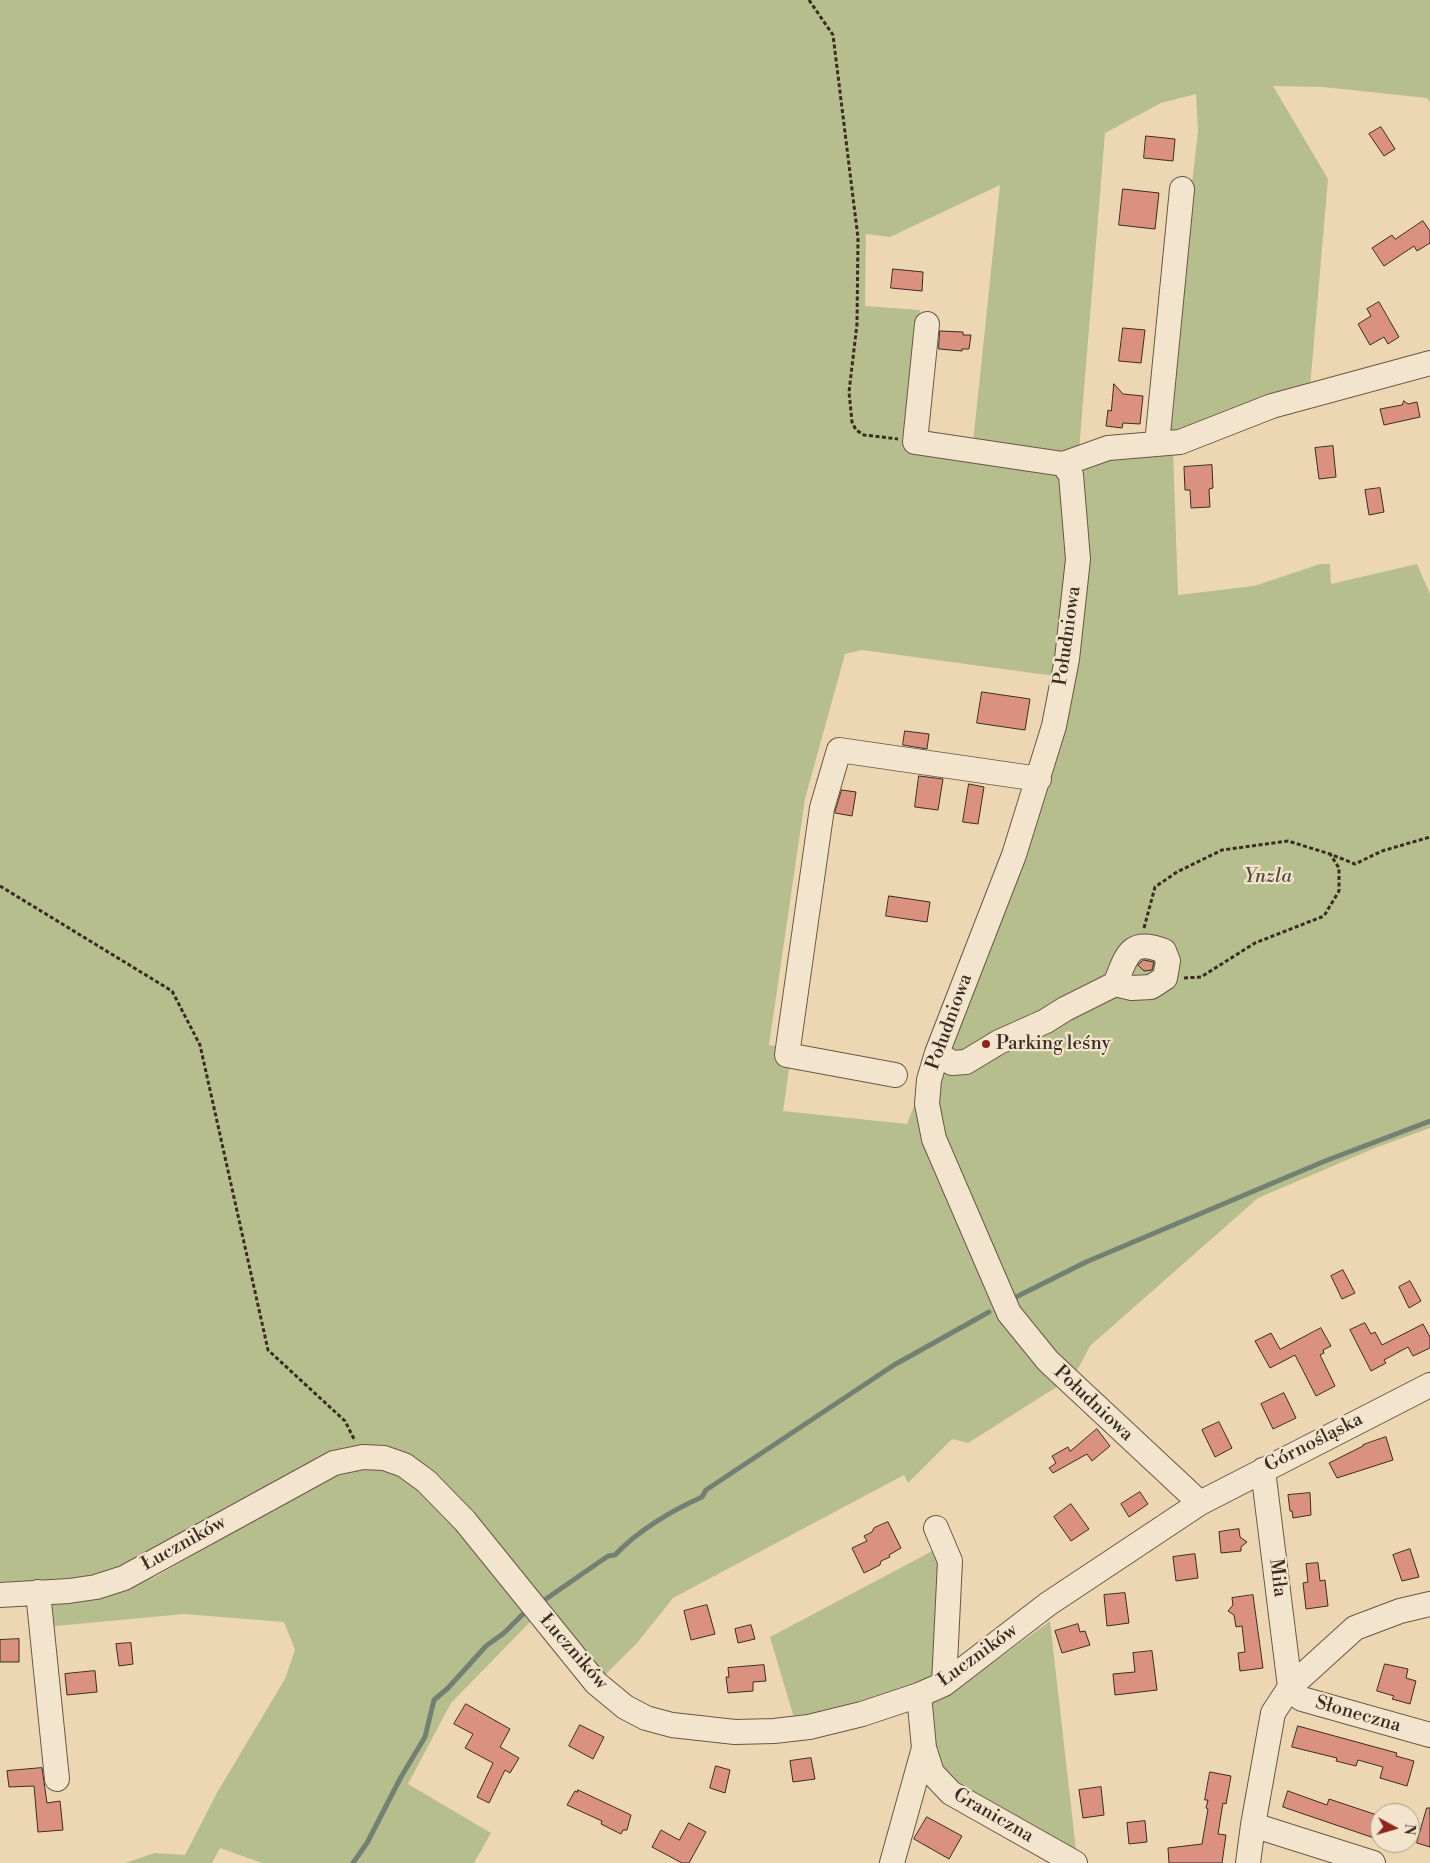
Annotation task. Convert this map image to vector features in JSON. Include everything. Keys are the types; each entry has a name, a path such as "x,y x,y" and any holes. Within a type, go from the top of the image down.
{"street":[{"path":"1157,444 1182,189"},
{"path":"927,324 916,442 1063,464 1108,448 1180,442 1272,406 1430,363"},
{"name":"Południowa","path":"1063,464 1071,475 1078,559 1067,659 1054,726 1014,855 937,1054 929,1080 926,1104 934,1139 1009,1313 1048,1361 1200,1504"},
{"path":"894,1075 787,1055 822,808 839,750 1039,779"},
{"path":"937,1054 952,1062 966,1062 998,1042 1046,1021 1065,1008 1115,984 1131,951 1139,945 1151,946 1164,951 1168,961 1165,978 1151,987 1132,988 1115,984"},
{"name":"Górnośląska","path":"1200,1504 1430,1385"},
{"name":"Łuczników","path":"0,1595 96,1587 124,1578 334,1463 363,1457 384,1458 404,1465 426,1481 465,1521 596,1683 625,1707 646,1718 680,1726 735,1732 774,1731 809,1727 862,1714 919,1695 944,1684 1048,1604 1200,1504"},
{"name":"Miła","path":"1263,1470 1290,1687"},
{"path":"936,1528 950,1561 944,1684"},
{"path":"38,1592 57,1779"},
{"path":"1248,1863 1273,1713 1290,1687 1355,1628 1400,1611 1430,1604"},
{"name":"Słoneczna","path":"1290,1687 1302,1699 1430,1735"},
{"name":"Graniczna","path":"919,1695 924,1748 932,1773 951,1793 1075,1863"},
{"path":"892,1863 924,1748"},
{"path":"1253,1826 1373,1863"}],"path":[{"path":"808,0 833,35 858,238 857,324 849,392 852,422 856,430 864,435 916,442"},
{"path":"1139,945 1152,905 1155,886 1177,872 1222,850 1288,840 1355,864 1382,851 1430,838"},
{"path":"1165,978 1201,977 1255,943 1324,916 1339,891 1339,868 1330,854"},
{"path":"0,886 172,991 200,1045 268,1350 345,1421 363,1457"}],"green space":[{"name":"Ynzla","path":"0,0 1430,0 1430,102 1427,98 1323,87 1273,86 1328,179 1310,388 1162,437 1198,132 1196,94 1161,103 1105,133 1079,451 1173,450 1178,595 1254,586 1320,564 1330,564 1331,584 1417,564 1430,594 1430,1128 1375,1148 1258,1198 1090,1346 1074,1376 968,1443 952,1439 908,1483 904,1475 673,1598 637,1643 603,1677 378,1449 130,1567 89,1579 0,1585","holes":["1000,185 973,443 911,435 920,310 865,306 866,234 890,237","862,650 1070,678 949,1052 939,1089 938,1120 920,1090 907,1124 783,1111 792,1049 769,1045 805,799 845,654"]},
{"path":"361,1465 384,1465 426,1493 515,1598 530,1622 451,1703 408,1784 491,1833 474,1863 262,1863 220,1848 212,1863 125,1863 155,1853 185,1855 218,1791 285,1679 295,1650 284,1622 184,1614 45,1627 44,1603 106,1597 157,1576 333,1475"},
{"path":"938,1548 943,1562 936,1677 879,1702 794,1718 770,1637"},
{"path":"1050,1621 1076,1850 961,1789 940,1770 927,1702 950,1694"}],"building":[{"path":"1381,127 1395,149 1384,156 1369,134"},
{"path":"1146,136 1175,139 1173,161 1144,158"},
{"path":"1123,189 1159,193 1155,229 1119,225"},
{"path":"1423,221 1430,231 1430,243 1417,251 1414,246 1384,266 1372,248 1392,235 1395,239"},
{"path":"893,269 923,272 922,291 891,288"},
{"path":"1379,302 1399,337 1388,344 1384,337 1370,345 1358,324 1371,316 1367,309"},
{"path":"1123,328 1145,330 1141,363 1119,361"},
{"path":"940,331 963,332 963,335 971,335 969,349 962,349 962,351 939,349"},
{"path":"1114,384 1123,394 1143,396 1140,424 1123,423 1122,428 1106,426 1108,410 1111,411"},
{"path":"1404,401 1408,404 1417,402 1420,417 1384,425 1380,409 1402,405"},
{"path":"1333,446 1336,477 1319,479 1315,448"},
{"path":"1212,465 1213,488 1209,489 1210,507 1191,508 1190,490 1185,490 1184,467"},
{"path":"1380,488 1384,512 1369,515 1365,490"},
{"path":"982,692 1030,699 1025,730 977,723"},
{"path":"905,731 929,734 927,749 903,745"},
{"path":"919,776 943,779 938,810 915,807"},
{"path":"969,784 984,787 978,824 963,822"},
{"path":"842,790 856,792 852,816 835,813"},
{"path":"889,896 930,902 927,922 886,916"},
{"path":"1144,960 1154,962 1152,970 1144,971 1138,965"},
{"path":"1343,1270 1355,1293 1342,1299 1331,1276"},
{"path":"1410,1281 1421,1301 1409,1308 1399,1287"},
{"path":"1365,1323 1371,1334 1375,1332 1382,1345 1423,1324 1430,1337 1430,1348 1413,1356 1408,1347 1384,1360 1386,1363 1371,1371 1350,1330"},
{"path":"1321,1328 1331,1346 1323,1350 1324,1353 1320,1355 1335,1386 1316,1396 1295,1355 1270,1368 1255,1341 1271,1333 1280,1349"},
{"path":"1284,1393 1296,1418 1273,1429 1261,1404"},
{"path":"1219,1422 1232,1448 1215,1457 1202,1430"},
{"path":"1097,1429 1110,1446 1092,1461 1087,1454 1053,1473 1049,1468 1056,1463 1052,1456 1068,1447 1070,1451"},
{"path":"1386,1437 1393,1460 1337,1478 1329,1463 1363,1445"},
{"path":"1140,1492 1148,1504 1129,1517 1121,1504"},
{"path":"1310,1493 1311,1515 1293,1518 1288,1495"},
{"path":"1071,1504 1089,1529 1071,1541 1054,1517"},
{"path":"888,1522 901,1548 889,1555 890,1557 881,1561 880,1565 864,1573 852,1548 867,1541 864,1536 872,1532 874,1528"},
{"path":"1239,1529 1240,1537 1247,1542 1241,1547 1241,1551 1221,1553 1219,1532"},
{"path":"1410,1549 1419,1577 1402,1581 1393,1555"},
{"path":"1195,1554 1198,1578 1176,1581 1173,1557"},
{"path":"1318,1563 1320,1581 1325,1580 1328,1606 1306,1609 1303,1583 1308,1582 1306,1564"},
{"path":"1125,1593 1129,1623 1107,1626 1104,1595"},
{"path":"1253,1595 1263,1668 1240,1671 1238,1653 1245,1652 1242,1626 1236,1627 1234,1615 1228,1611 1233,1605 1232,1598"},
{"path":"707,1605 715,1634 691,1640 684,1611"},
{"path":"1078,1624 1080,1632 1085,1631 1090,1645 1062,1653 1055,1631"},
{"path":"751,1625 755,1639 738,1643 735,1629"},
{"path":"19,1639 19,1662 0,1662 0,1640"},
{"path":"131,1643 133,1664 119,1666 116,1644"},
{"path":"1152,1651 1157,1690 1115,1695 1113,1674 1135,1672 1133,1653"},
{"path":"1385,1664 1408,1669 1406,1678 1416,1681 1410,1704 1392,1699 1394,1696 1377,1691"},
{"path":"764,1665 766,1681 753,1682 753,1691 728,1693 726,1677 729,1677 728,1668"},
{"path":"95,1671 97,1692 67,1695 65,1674"},
{"path":"466,1704 510,1729 500,1747 519,1758 510,1773 505,1770 489,1803 477,1797 493,1763 465,1748 473,1734 454,1724"},
{"path":"580,1725 604,1737 593,1759 569,1746"},
{"path":"1298,1726 1397,1753 1396,1756 1414,1761 1407,1786 1380,1778 1383,1767 1358,1760 1356,1766 1336,1761 1337,1758 1292,1747"},
{"path":"811,1758 815,1779 793,1782 790,1761"},
{"path":"716,1766 730,1770 725,1793 710,1788"},
{"path":"42,1768 47,1803 60,1801 63,1830 38,1832 34,1786 9,1787 7,1771"},
{"path":"1210,1772 1231,1776 1226,1804 1223,1803 1218,1834 1226,1835 1222,1863 1169,1863 1168,1848 1202,1844 1208,1809 1206,1808 1208,1800 1205,1800"},
{"path":"1101,1787 1104,1815 1083,1818 1079,1790"},
{"path":"578,1790 631,1815 627,1830 623,1830 621,1834 601,1824 602,1821 567,1805 575,1791 577,1792"},
{"path":"1288,1791 1327,1805 1329,1799 1370,1813 1370,1837 1283,1807"},
{"path":"1427,1808 1430,1808 1430,1847 1420,1844 1420,1832"},
{"path":"927,1817 962,1836 949,1859 914,1839"},
{"path":"1145,1821 1147,1842 1129,1844 1127,1823"},
{"path":"689,1823 706,1832 689,1863 682,1863 652,1847 661,1830 679,1840"}],"waterway":[{"path":"1014,1298 1086,1262 1325,1161 1430,1121"},
{"path":"543,1601 608,1556 615,1555 656,1522 702,1497 706,1490 894,1365 989,1312"},
{"path":"353,1863 367,1843 401,1777 425,1737 434,1700 448,1688 486,1646 504,1633 523,1614"}],"place":[{"name":"Parking leśny","path":"986,1044"}]}
